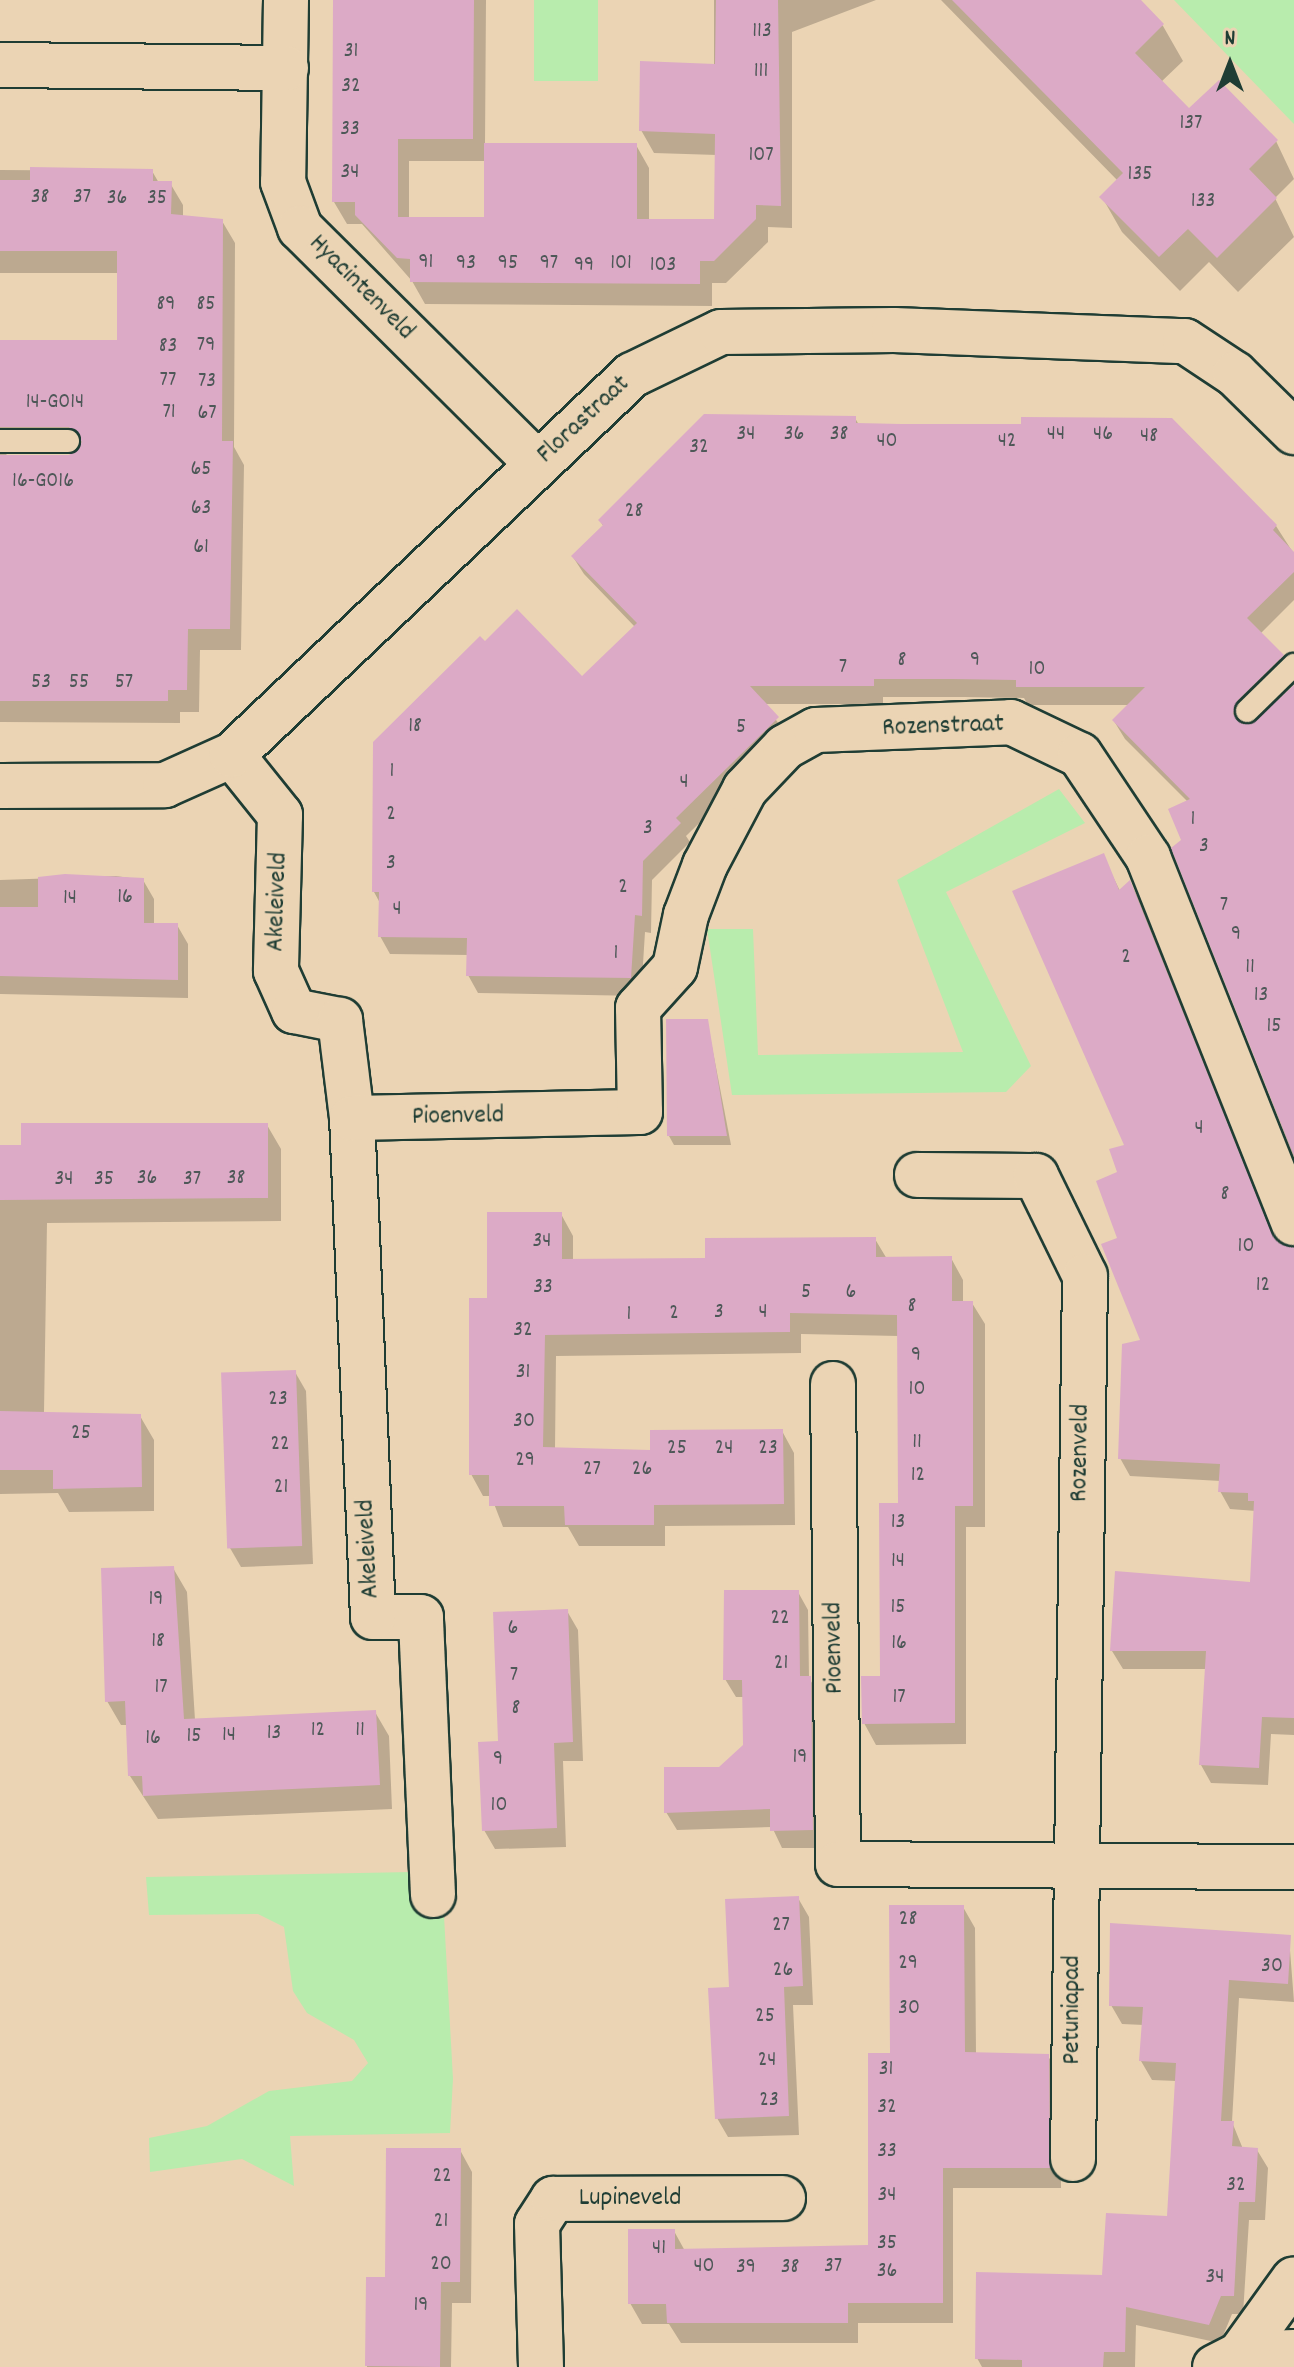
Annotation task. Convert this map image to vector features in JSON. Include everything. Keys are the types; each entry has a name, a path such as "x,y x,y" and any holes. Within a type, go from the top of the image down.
{"street":[{"name":"Hyacintenveld","path":"286,0 283,182 300,228 537,463"},
{"path":"0,65 286,68"},
{"name":"Florastraat","path":"0,786 165,785 232,755 632,375 721,332 894,330 1185,341 1235,374 1294,432"},
{"name":"Rozenstraat","path":"638,1008 675,967 686,915 705,865 745,789 785,747 816,730 1011,722 1080,755 1148,857 1294,1223"},
{"name":"Akeleiveld","path":"232,755 280,815 276,971 294,1011 340,1020 352,1118 356,1299 373,1617 421,1617 433,1895"},
{"name":"Pioenveld","path":"352,1118 640,1112 638,1008"},
{"name":"Rozenveld","path":"917,1175 1036,1176 1085,1276 1073,1861"},
{"name":"Pioenveld","path":"833,1384 838,1864 1073,1861"},
{"path":"1073,1861 1294,1867"},
{"name":"Petuniapad","path":"1073,1861 1073,2159"},
{"name":"Lupineveld","path":"541,2367 537,2224 553,2199 783,2198"},
{"path":"1227,2361 1294,2279"},
{"path":"1227,2361 1294,2352"}],"lane":[{"path":"0,441 68,441"},
{"path":"1247,711 1294,665"}],"green space":[{"path":"534,0 598,0 598,81 534,81"},
{"path":"1174,0 1294,0 1294,124"},
{"path":"1059,789 1085,823 946,892 1031,1066 1006,1092 732,1095 707,929 753,929 758,1055 963,1052 897,880"},
{"path":"412,1872 412,1888 444,1916 453,2079 450,2133 290,2136 294,2186 242,2159 150,2172 149,2138 207,2126 269,2091 352,2081 368,2063 354,2040 307,2013 293,1991 284,1927 258,1914 149,1915 146,1877"}],"building":[{"path":"333,0 474,0 473,139 398,139 398,217 484,217 484,143 637,143 637,219 714,219 715,134 639,131 640,61 715,64 716,0 778,0 781,206 756,205 756,219 714,261 700,261 700,284 410,282 410,259 397,258 355,215 355,202 332,202"},
{"path":"952,0 1141,0 1164,24 1135,53 1189,108 1219,80 1278,140 1249,169 1277,198 1217,258 1188,229 1159,257 1099,197 1123,173"},
{"path":"30,167 153,169 153,181 172,181 171,214 223,219 222,441 233,441 230,629 188,629 187,690 168,690 168,701 0,701 0,455 69,455 82,442 69,427 0,427 0,340 117,340 117,251 0,251 0,180 30,180"},
{"path":"704,414 856,416 856,423 901,424 1021,424 1021,417 1172,418 1277,525 1273,530 1294,552 1294,572 1247,618 1284,655 1237,701 1233,714 1243,724 1251,724 1294,685 1294,1156 1171,848 1181,840 1168,809 1190,799 1112,720 1145,687 1016,687 1016,680 952,679 874,679 874,686 750,686 779,717 676,818 681,823 643,861 642,916 635,915 631,978 466,976 467,938 378,937 379,892 372,892 373,742 480,636 485,641 517,609 582,676 637,623 571,556 603,525 598,520"},
{"path":"1104,853 1119,890 1130,880 1271,1232 1279,1243 1294,1247 1294,1718 1262,1717 1259,1768 1199,1765 1206,1651 1110,1651 1115,1571 1250,1582 1254,1501 1248,1501 1248,1493 1218,1492 1220,1464 1118,1459 1122,1344 1140,1340 1101,1244 1117,1238 1096,1181 1117,1172 1109,1149 1124,1145 1012,891"},
{"path":"65,874 144,878 144,923 178,923 178,980 0,976 0,907 38,907 38,877"},
{"path":"666,1019 708,1019 727,1136 667,1136"},
{"path":"21,1123 268,1123 268,1198 0,1200 0,1145 21,1145"},
{"path":"487,1212 562,1212 562,1259 705,1258 705,1238 876,1237 876,1257 952,1256 952,1301 973,1301 973,1506 955,1506 955,1723 862,1724 861,1676 880,1676 879,1503 898,1503 897,1315 790,1313 790,1332 545,1335 543,1447 650,1450 650,1430 783,1429 784,1504 654,1505 654,1525 565,1525 564,1506 489,1506 489,1475 469,1475 469,1298 487,1298"},
{"path":"296,1370 302,1546 227,1549 221,1373"},
{"path":"0,1411 141,1414 142,1487 53,1489 53,1470 0,1470"},
{"path":"174,1566 184,1719 376,1710 380,1785 143,1796 142,1776 128,1776 125,1701 105,1702 101,1568"},
{"path":"724,1590 799,1590 800,1676 811,1676 813,1830 770,1831 770,1809 664,1813 664,1767 719,1767 743,1745 742,1680 723,1680"},
{"path":"568,1609 573,1742 554,1743 557,1828 482,1831 478,1742 498,1741 493,1612"},
{"path":"799,1896 803,1986 784,1987 789,2116 715,2119 708,1988 729,1987 725,1899"},
{"path":"889,1905 964,1905 965,2052 1049,2054 1050,2168 943,2168 943,2303 848,2303 848,2323 667,2323 666,2304 628,2304 628,2229 675,2229 675,2249 868,2245 868,2053 890,2053"},
{"path":"1110,1923 1291,1935 1288,1984 1229,1980 1221,2121 1234,2121 1232,2146 1258,2148 1255,2202 1239,2202 1234,2296 1221,2296 1209,2325 1126,2307 1125,2352 1104,2352 1103,2367 1022,2367 1022,2360 975,2359 976,2272 1102,2275 1106,2213 1167,2216 1176,2063 1139,2061 1143,2007 1109,2006"},
{"path":"386,2148 461,2148 460,2282 441,2282 440,2367 365,2366 366,2277 385,2277"}]}
